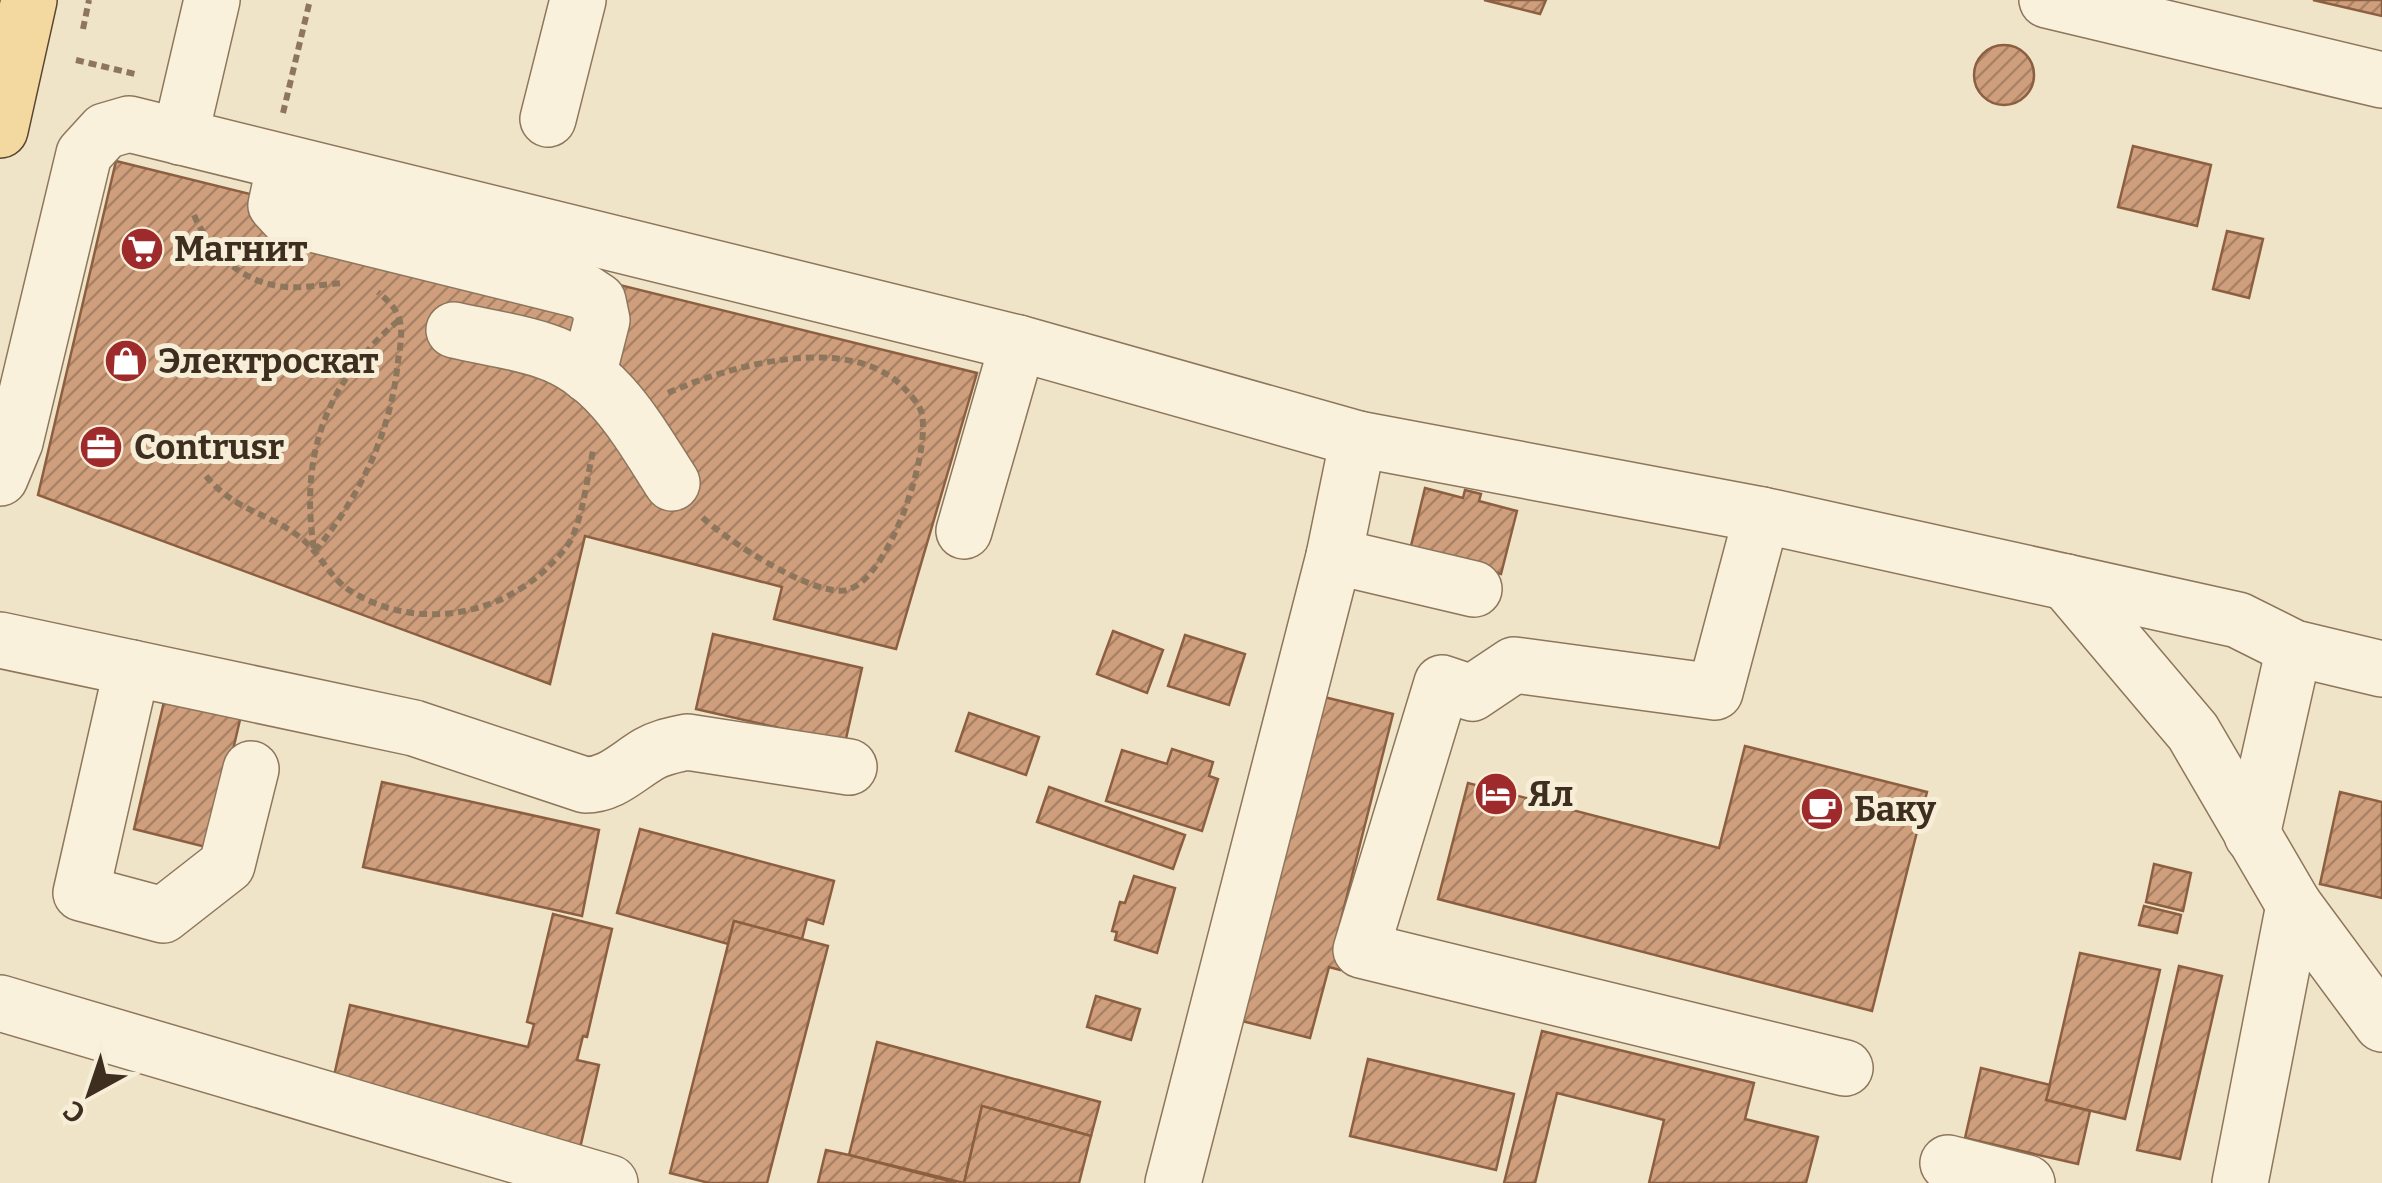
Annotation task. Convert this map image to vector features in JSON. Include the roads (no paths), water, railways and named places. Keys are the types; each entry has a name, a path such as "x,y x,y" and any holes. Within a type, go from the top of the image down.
{"main road":[{"path":"0,130 29,0"}],"lane":[{"path":"180,137 212,0"},
{"path":"548,119 578,0"},
{"path":"2046,0 2382,80"},
{"path":"0,478 16,442 84,154 105,131 129,124 1018,343 1358,439 1762,516 2238,620 2294,648 2382,670"},
{"path":"285,163 276,204 288,218 583,291 598,301 607,393"},
{"path":"454,330 544,350 607,393 672,483"},
{"path":"957,516 1018,343"},
{"path":"1174,1183 1334,556 1358,439"},
{"path":"1762,516 1716,692 1514,665 1472,693 1442,683 1361,950 1846,1068"},
{"path":"1334,556 1474,589"},
{"path":"2066,582 2193,732 2294,905 2382,1024"},
{"path":"0,640 428,732 584,786 612,779 649,754 687,742 849,768"},
{"path":"2252,835 2294,648"},
{"path":"132,668 81,893 163,916 227,865 251,769"},
{"path":"2240,1183 2294,905"},
{"path":"0,1004 610,1183"},
{"path":"1948,1163 2027,1183"}],"place":[{"name":"Магнит","path":"142,249"},
{"name":"Электроскат","path":"126,361"},
{"name":"Contrusr","path":"101,447"},
{"name":"Ял","path":"1496,794"},
{"name":"Баку","path":"1822,809"}]}
